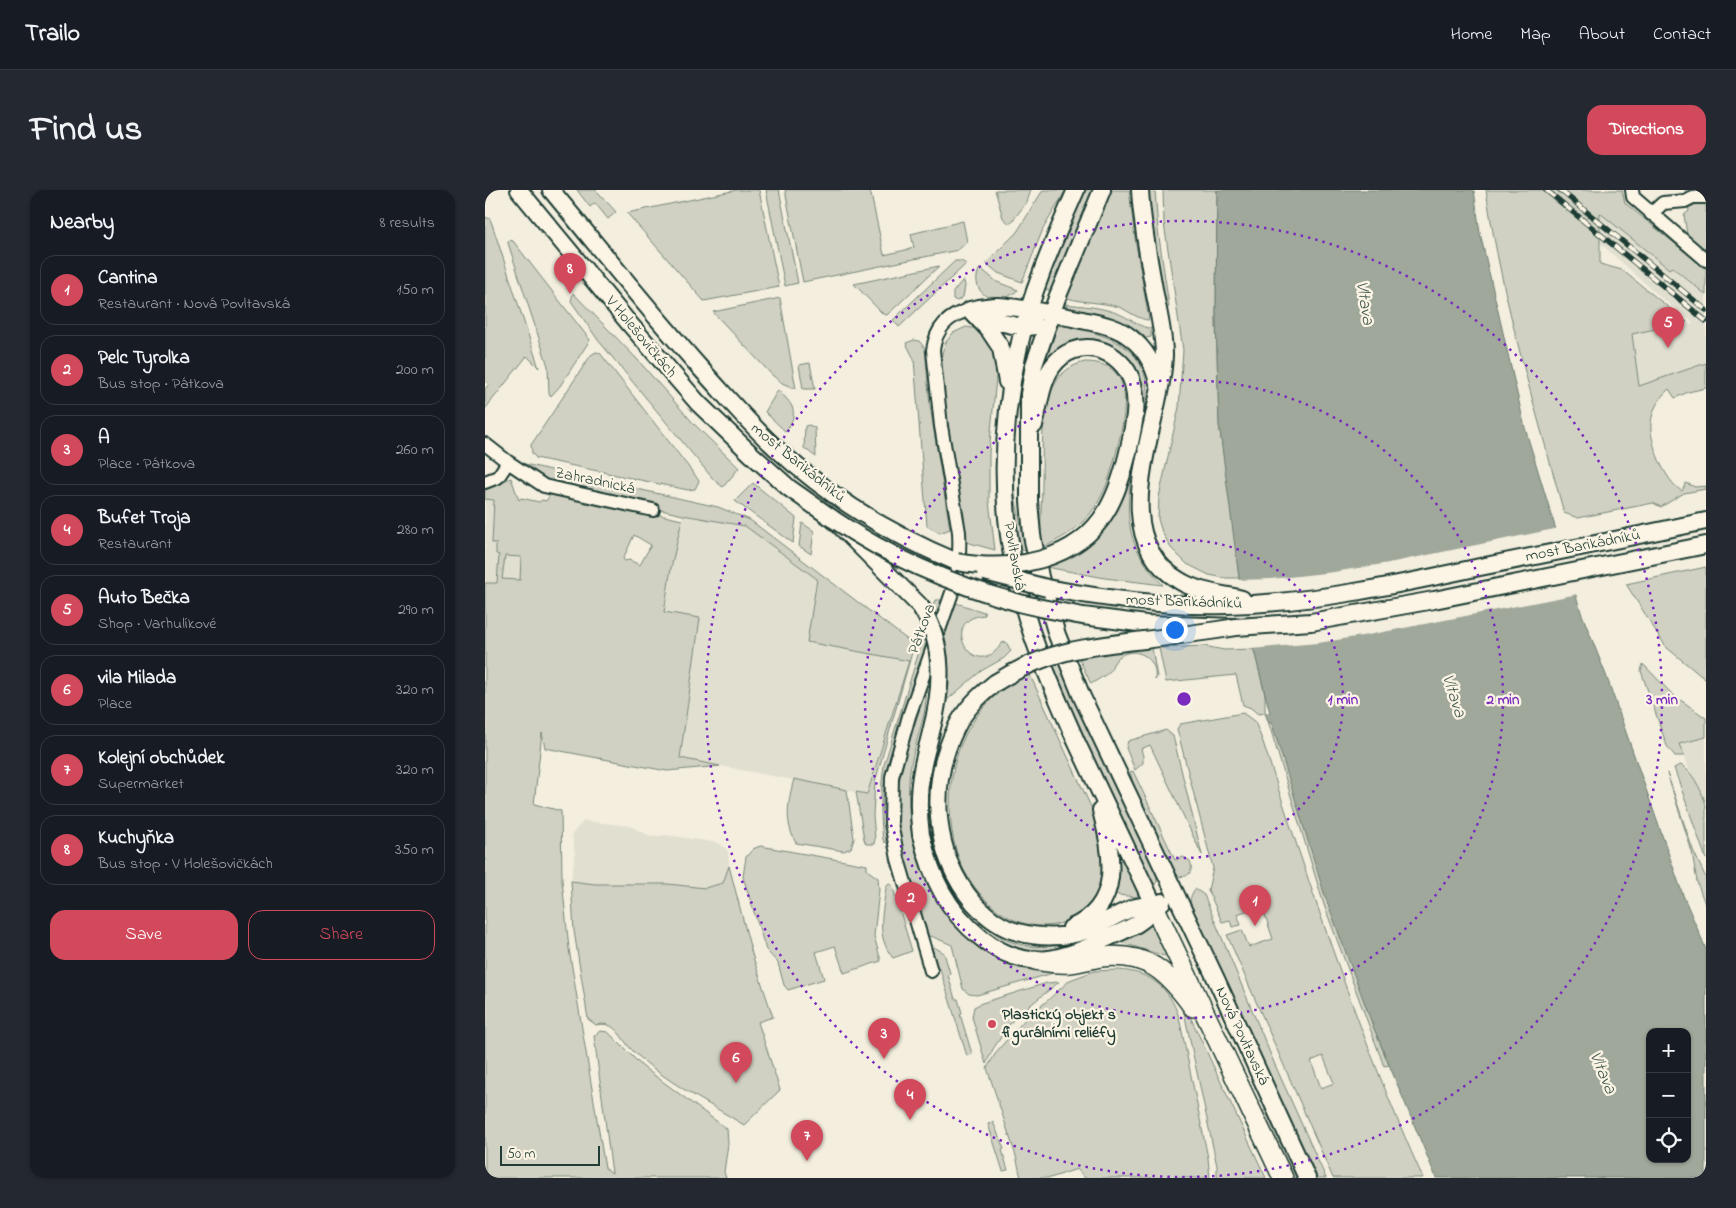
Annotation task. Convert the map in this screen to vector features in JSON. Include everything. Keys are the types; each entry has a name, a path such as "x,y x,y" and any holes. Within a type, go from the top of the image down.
{"highway":[{"name":"Nová Povltavská","path":"1155,906 1283,1178"},
{"path":"1035,960 1069,963 1115,956 1133,958 1151,965 1164,972 1177,985 1221,1047"}],"main road":[{"name":"V Holešovičkách","path":"519,190 673,376 751,454"},
{"name":"V Holešovičkách","path":"551,190 662,325 745,419"},
{"name":"Povltavská","path":"1076,190 1046,259 1029,310 1009,400 1005,437 1004,488 1007,526 1014,567 1035,643 1061,708 1091,774 1155,906"},
{"name":"Povltavská","path":"1101,190 1052,313 1034,365 1029,394 1029,501 1032,535 1040,577 1051,616 1079,688 1176,896"},
{"path":"1140,190 1145,241 1162,332 1164,357 1140,489 1140,516 1146,541 1156,558 1170,574 1187,584 1256,603"},
{"path":"970,310 997,306 1052,313 1106,325 1122,332 1133,339 1153,366 1158,384 1158,393"},
{"path":"970,310 992,320 1024,327 1043,323 1052,313"},
{"path":"970,310 989,330 1001,348 1009,400"},
{"path":"957,562 989,566 1019,565 1054,555 1077,542 1095,527 1107,511 1119,486 1129,448 1136,407 1131,377 1125,365 1117,357 1106,351 1089,348 1078,349 1057,360 1050,369 1045,381 1029,444"},
{"name":"most Barikádníků","path":"745,419 793,462 848,504 911,540 957,562 992,574 1039,586 1143,603 1199,605 1256,603 1336,596 1706,521"},
{"name":"most Barikádníků","path":"751,454 789,488 833,519 857,535 911,564 1018,603 1111,620 1236,628 1311,622 1345,617 1706,545"},
{"path":"833,519 927,615 940,660 940,685 922,768 919,812 921,835 928,860 938,884 951,906 965,923 996,948 1015,956 1035,960 1062,956 1091,946 1141,922 1150,914 1155,906"},
{"path":"1176,896 1155,906 1133,908 1079,933 1043,936 1017,932 1006,928 977,906 963,888 946,852 941,831 939,792 943,764 956,727 969,706 995,683 1023,666 1044,657 1098,645 1236,628"},
{"path":"1043,936 1063,931 1083,921 1096,909 1109,884 1110,850 1091,774"},
{"name":"Nová Povltavská","path":"1176,896 1307,1178"}],"street":[{"path":"1633,190 1633,197 1706,260"},
{"path":"1651,214 1663,204 1685,201 1692,194 1706,197"},
{"name":"Pátkova","path":"931,971 898,858 891,823 892,777 909,716 955,584 959,567 959,532 941,426 933,350 942,326 954,315 970,310"},
{"name":"Zahradnická","path":"485,444 544,486 653,510"},
{"path":"485,482 497,477 508,462"}],"shaded area":[{"path":"577,190 596,190 616,212 608,219 595,203 590,207"},
{"path":"737,190 759,190 779,287 704,301 627,213"},
{"path":"766,190 779,190 798,283 785,286"},
{"path":"785,190 870,190 884,255 914,248 911,234 963,221 967,242 958,250 803,282"},
{"path":"995,190 1031,190 1027,202 1010,224 1003,218"},
{"path":"1043,190 1066,190 1043,229 1022,282 998,273 986,263 1017,232"},
{"path":"1084,190 1092,190 1051,291 1043,288"},
{"path":"1111,190 1129,190 1149,320 1138,317 1119,307 1067,298"},
{"path":"1146,190 1155,190 1158,230 1169,306 1167,310 1164,310"},
{"path":"1163,190 1217,190 1216,317 1219,424 1239,578 1209,575 1187,564 1171,548 1162,532 1158,519 1159,497 1179,407 1183,350 1164,223"},
{"path":"1486,190 1622,190 1625,203 1706,269 1706,295 1672,267 1669,269 1600,213 1600,264 1622,270 1687,322 1632,334 1639,386 1706,363 1706,388 1688,392 1675,398 1669,389 1662,396 1653,414 1651,431 1659,461 1676,486 1682,491 1686,483 1695,487 1706,486 1706,489 1684,493 1661,507 1653,503 1578,518 1564,513 1510,313"},
{"path":"1577,190 1706,296 1706,363 1639,387 1632,334 1687,322 1691,325 1693,322 1659,296 1598,241"},
{"path":"1685,190 1706,190 1706,251 1687,235 1684,215 1689,211"},
{"path":"485,217 490,219 492,224 539,368 527,356 485,409 485,389 489,384 485,381"},
{"path":"509,240 513,241 590,340 560,386 551,396 549,394 548,366 508,243"},
{"path":"955,261 961,261 966,264 899,327 893,320"},
{"path":"939,266 887,315 883,314 854,284"},
{"path":"980,268 997,282 1018,290 1010,296 1001,299 988,297 980,290 978,285 977,280"},
{"path":"964,281 965,286 963,297 957,301 953,299 953,292"},
{"path":"573,293 636,358 694,424 739,468 723,487 714,480 598,340 571,301"},
{"path":"780,298 796,389 782,383 772,375 713,312"},
{"path":"1065,304 1099,308 1119,314 1143,327 1151,328 1151,337 1146,338 1129,325 1120,321 1101,315 1070,310"},
{"path":"1060,325 1097,334 1127,348 1137,359 1144,374 1147,392 1145,414 1143,413 1142,384 1136,368 1121,351 1112,345 1095,339 1086,339 1068,344 1048,354"},
{"path":"966,327 980,331 993,345 997,367 989,453 989,501 995,550 966,542 944,405 942,353 946,342 953,333"},
{"path":"914,340 919,341 925,348 930,406 950,529 940,533 927,526 914,359 906,343"},
{"path":"596,352 600,353 694,474 699,481 695,489 688,490 536,458 532,453 531,445 591,355"},
{"path":"1085,362 1101,364 1113,370 1120,379 1124,391 1125,404 1118,445 1108,482 1095,507 1084,521 1073,530 1042,548 1042,445 1046,407 1055,384 1064,372"},
{"path":"810,363 815,389 803,389 799,365"},
{"path":"778,390 788,400 793,409 792,419 786,432 765,412"},
{"path":"809,425 815,428 816,457 804,448 805,426"},
{"path":"520,463 718,507 750,520 909,641 913,649 875,782 874,844 866,844 864,839 856,792 867,794 909,661 807,642 817,579 745,526 683,515 564,488 529,471"},
{"path":"1132,470 1128,504 1131,532 1142,558 1163,585 1105,578 1046,567 1079,550 1092,541 1102,530 1119,504"},
{"path":"511,478 534,545 528,659 485,653 485,487"},
{"path":"511,478 519,500 521,498 539,502 542,500 546,501 550,495 624,507 682,520 671,568 664,612 700,618 680,758 720,766 667,771 545,748 542,733 534,804 561,811 562,880 569,949 605,1168 612,1173 594,1036 600,1031 608,1032 643,1067 727,1129 728,1144 724,1172 726,1178 485,1178 485,583 497,583 499,555 496,554 496,543 492,543 494,500 485,499 485,487","holes":["634,535 651,545 640,565 623,559","505,556 521,557 520,580 502,579"]},
{"path":"753,483 796,518 793,543 735,501"},
{"path":"1015,496 1026,550 1019,551 1013,497"},
{"path":"683,515 745,526 817,579 909,661 866,794 680,758 700,619 664,613 671,568"},
{"path":"802,523 814,531 811,554 799,546"},
{"path":"1706,567 1706,680 1666,647 1626,584"},
{"path":"935,600 941,600 886,771 883,804 886,833 885,843 883,840 881,812 884,765"},
{"path":"956,603 984,612 985,615 971,619 963,627 962,637 965,646 972,654 981,657 992,654 1002,643 1006,642 1011,651 1004,658 981,671 947,700 949,684 948,656 944,637"},
{"path":"1204,646 1224,650 1254,649 1265,695 1265,713 1258,714 1251,708 1243,705 1236,675 1166,682 1159,648"},
{"path":"1152,648 1157,677 1155,680 1155,670 1151,661 1141,654 1132,652 1120,656 1109,672 1091,684 1078,656"},
{"path":"1059,662 1157,876 1155,884 1152,883 1051,665"},
{"path":"1643,664 1672,694 1706,718 1706,737 1679,744 1684,756 1675,756 1667,746 1641,671"},
{"path":"1029,673 1092,809 1105,858 1104,879 1095,898 1086,910 1074,918 1055,925 1036,926 1018,921 1001,912 986,900 973,885 963,868 956,850 951,820 950,798 952,777 964,737 981,711 991,700 1015,680"},
{"path":"927,688 925,711 910,772 909,805 911,829 916,851 923,873 933,894 962,930 1003,959 1028,968 1074,967 977,995 969,994 963,989 952,945 931,936 929,937 906,865 897,809 903,764"},
{"path":"1243,713 1255,722 1357,1017 1423,1178 1333,1178 1227,935 1242,930 1249,947 1273,939 1262,906 1237,914 1241,925 1232,927 1230,920 1222,922 1208,890 1213,868 1177,729 1180,724","holes":["1323,1056 1334,1083 1321,1088 1311,1061"]},
{"path":"1268,721 1272,724 1373,1026 1389,1065 1384,1066 1324,905"},
{"path":"1166,730 1173,736 1202,855 1150,745 1141,749 1143,763 1135,770 1126,748 1128,741"},
{"path":"1706,737 1706,806 1678,744"},
{"path":"1680,765 1689,771 1705,802 1706,859 1674,768"},
{"path":"1133,771 1175,860 1183,857 1190,861 1191,870 1188,875 1178,876 1173,870 1134,787 1130,772"},
{"path":"1667,773 1693,850 1706,878 1706,907 1697,882 1692,852"},
{"path":"794,779 847,790 854,839 851,848 844,851 796,843 790,827 788,811"},
{"path":"584,821 630,826 652,837 666,835 719,843 728,851 729,866 723,883 705,888 668,884 595,884 571,881 575,854 572,834"},
{"path":"760,846 867,865 867,870 878,878 879,890 874,936 881,961 844,973 835,946 816,952 824,979 788,990 784,985 778,963 766,950 743,877 746,857 753,849"},
{"path":"1121,860 1124,861 1138,892 1136,897 1115,893 1117,863"},
{"path":"729,866 752,954 773,1017 758,1022 780,1090 744,1125 659,1073 629,1047 614,1028 603,1024 596,1025 588,1019 574,931 571,881 595,884 668,884 705,888 723,883"},
{"path":"889,884 892,885 912,951 893,958 887,950 882,933 883,906 886,887"},
{"path":"1195,889 1204,895 1275,1065 1326,1178 1317,1178 1193,915 1190,902 1191,895"},
{"path":"1143,913 1080,946 1042,952 1028,951 1004,943 973,920 976,917 994,933 1007,940 1024,945 1042,947 1076,940"},
{"path":"1151,923 1167,953 1164,956 1120,942 1120,940"},
{"path":"934,947 944,953 955,999 958,999 962,1013 960,1014 972,1054 967,1056 940,969 938,969 932,948"},
{"path":"1119,970 1140,974 1157,983 1164,989 1175,1006 1179,1017 1208,1158 1210,1178 1085,1178 1077,1169 1050,1178 1021,1178 1016,1156 987,1068 997,1051 1027,1017 1070,980 1094,971"},
{"path":"1059,982 1014,1018 993,1049 986,1064 972,1017 974,1007 1047,983"},
{"path":"1187,1010 1266,1178 1217,1178 1217,1166 1184,1012"},
{"path":"1266,1110 1299,1178 1291,1178 1261,1112"},
{"path":"993,1122 1004,1149 1002,1150 1008,1170 1003,1171 988,1124"}],"water":[{"name":"Vltava","path":"1217,190 1474,190 1480,233 1525,428 1581,612 1606,675 1683,895 1706,949 1706,1178 1436,1178 1373,1026 1325,896 1272,724 1268,721 1265,713 1270,713 1243,608 1219,424 1216,318"}],"pier":[{"path":"1559,528 1578,594 1368,635 1318,643 1251,649 1241,608 1237,580 1271,579 1334,572 1389,563"}],"railway":[{"path":"1546,190 1706,321"},
{"path":"1560,190 1706,310"}],"place":[{"name":"Kuchyňka","path":"570,294"},
{"name":"Auto Bečka","path":"1668,348"},
{"name":"Pelc Tyrolka","path":"911,923"},
{"name":"Cantina","path":"1255,926"},
{"name":"Plastický objekt s figurálními reliéfy","path":"992,1024"},
{"name":"A","path":"884,1059"},
{"name":"vila Milada","path":"736,1083"},
{"name":"Bufet Troja","path":"910,1120"},
{"name":"Kolejní obchůdek","path":"807,1161"}]}
